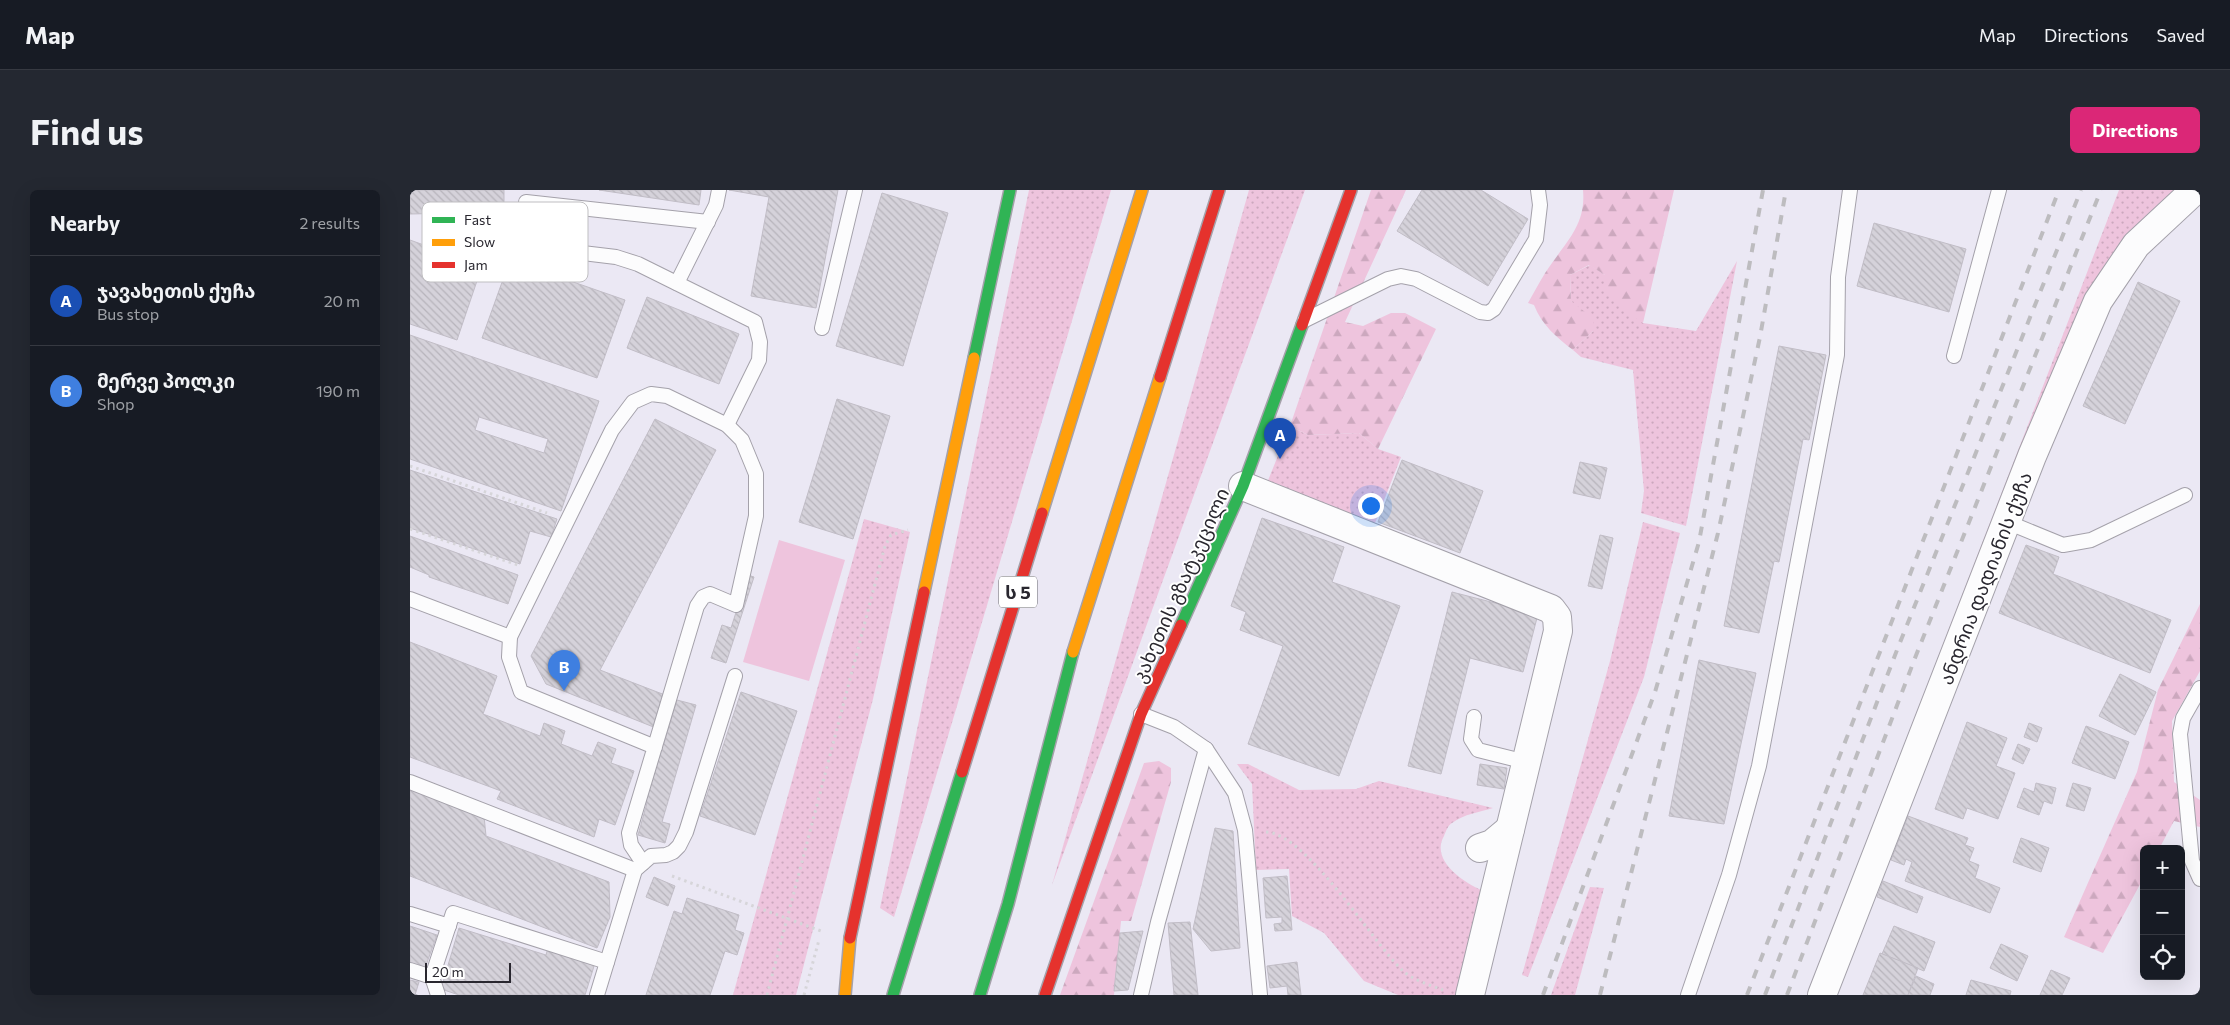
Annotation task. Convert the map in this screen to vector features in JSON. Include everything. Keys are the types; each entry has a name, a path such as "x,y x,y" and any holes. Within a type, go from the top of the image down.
{"main road":[{"path":"845,995 850,938 1010,190"},
{"name":"ს 5","path":"893,995 1142,190"},
{"path":"980,995 1008,904 1074,649 1218,190"},
{"name":"კახეთის გზატკეცილი","path":"1045,995 1141,714 1243,486 1351,190"},
{"path":"995,986 1008,904"}],"street":[{"name":"ანდრია დადიანის ქუჩა","path":"1822,995 2007,522 2098,301 2136,245 2195,190"},
{"path":"1243,486 1551,609 1557,617 1558,631 1510,829 1458,993"},
{"path":"1480,848 1492,844 1510,829"}],"lane":[{"path":"677,283 716,205 719,190"},
{"path":"822,328 855,190"},
{"path":"1304,320 1388,279 1401,276 1416,279 1480,312 1488,313 1494,310 1536,238 1539,223 1538,190"},
{"path":"1688,995 1729,876 1760,766 1837,355 1838,277 1850,190"},
{"path":"1954,356 1999,190"},
{"path":"588,209 708,222"},
{"path":"588,254 616,257 638,264 755,322 760,342 759,360 727,425"},
{"path":"639,867 629,833 700,602 703,597 710,594 736,605 756,516 756,474 742,440 727,425 667,396 652,394 633,402 612,430 510,637 509,657 521,692 655,747"},
{"path":"2007,522 2063,545 2091,540 2185,495"},
{"path":"410,599 510,637"},
{"path":"597,995 639,867 651,856 666,855 679,846 686,832 735,676"},
{"path":"2200,688 2183,718 2180,734 2192,861 2200,879"},
{"path":"1141,714 1174,726 1206,749 1235,794 1245,830 1260,995"},
{"path":"1474,717 1471,739 1478,750 1526,762"},
{"path":"1141,995 1158,922 1206,749"},
{"path":"410,782 639,867"},
{"path":"438,995 432,977 453,912 607,962"},
{"path":"410,914 449,926"},
{"path":"410,970 432,977"}],"path":[{"path":"410,466 568,520"},
{"path":"410,529 543,573"},
{"path":"767,995 885,546 891,535 904,530 915,530"},
{"path":"1245,830 1274,832 1289,840 1312,861 1403,971 1458,993"},
{"path":"666,855 667,874 786,920 821,931"}],"green space":[{"path":"1029,190 1111,190 894,917 880,908"},
{"path":"1249,190 1305,190 1052,885"},
{"path":"1371,190 1406,190 1345,322 1363,326 1391,313 1405,313 1436,329 1378,449 1359,433 1308,435 1290,426"},
{"path":"1583,190 1674,190 1643,323 1620,307 1604,290 1605,275 1589,265 1570,275 1571,301 1594,319 1593,331 1573,350 1550,330 1541,319 1534,305 1528,303 1546,272 1575,230 1582,212"},
{"path":"2119,190 2178,190 2142,226 1816,995 1807,995"},
{"path":"1737,261 1686,526 1641,513 1644,491 1633,370 1581,357 1573,350 1593,331 1571,301 1570,275 1590,265 1605,275 1643,323 1696,331"},
{"path":"1290,426 1308,435 1359,433 1378,449 1401,457 1373,528 1267,483"},
{"path":"864,519 910,532 873,699 796,995 733,995"},
{"path":"1643,522 1680,533 1644,677 1528,977 1522,975 1610,661"},
{"path":"779,540 845,560 809,681 743,662"},
{"path":"2200,604 2200,671 2172,721 2174,782 2200,800 2200,827 2174,821 2161,845 2140,845 2140,884 2103,953 2064,937 2137,772 2158,690"},
{"path":"1159,761 1171,768 1171,782 1131,921 1121,921 1114,995 1060,995 1144,763"},
{"path":"1237,764 1248,764 1299,790 1356,789 1379,781 1493,808 1467,815 1451,824 1446,830 1441,845 1441,853 1450,869 1466,882 1481,890 1458,995 1398,995 1364,981 1324,933 1292,916 1289,869 1256,870 1252,784"},
{"path":"1590,887 1604,888 1575,995 1551,995"}],"building":[{"path":"410,190 504,190 504,202 422,202 422,214 410,214"},
{"path":"599,190 701,190 699,205"},
{"path":"729,190 838,190 816,308 751,296 769,197"},
{"path":"1422,190 1481,190 1528,219 1488,286 1397,231"},
{"path":"882,193 948,213 903,366 836,346"},
{"path":"1874,223 1966,249 1949,312 1857,286"},
{"path":"410,240 422,244 422,282 477,282 457,340 410,324"},
{"path":"502,282 573,282 625,300 597,378 482,338"},
{"path":"2138,282 2180,301 2125,424 2083,406"},
{"path":"647,297 739,334 719,384 627,348"},
{"path":"410,335 599,401 561,511 410,459","holes":["479,417 548,439 544,453 475,430"]},
{"path":"1779,346 1826,355 1809,440 1803,439 1779,562 1774,561 1759,633 1724,626"},
{"path":"837,399 890,416 853,539 799,522"},
{"path":"655,419 716,450 600,670 665,695 656,728 546,684 531,656"},
{"path":"1402,460 1483,491 1460,553 1378,522"},
{"path":"1580,462 1607,468 1600,499 1573,493"},
{"path":"410,470 557,519 551,537 530,531 520,564 410,528"},
{"path":"1262,518 1344,547 1332,582 1400,606 1339,776 1248,744 1283,646 1240,630 1246,612 1231,606"},
{"path":"1600,535 1613,538 1602,589 1588,586"},
{"path":"410,536 518,575 508,604 429,577 429,575 410,567"},
{"path":"2026,545 2059,557 2053,574 2171,620 2150,673 1999,613"},
{"path":"748,575 754,577 726,663 711,658 722,625 731,628"},
{"path":"1452,592 1538,614 1523,672 1470,658 1441,774 1408,766"},
{"path":"410,642 497,676 483,714 540,736 544,723 565,731 561,744 592,756 598,742 616,749 611,763 634,771 615,825 599,819 594,837 497,799 501,791 410,757"},
{"path":"1699,660 1756,673 1724,824 1669,816"},
{"path":"2120,674 2156,692 2135,735 2099,716"},
{"path":"741,692 797,711 755,835 700,816"},
{"path":"677,700 696,705 662,822 670,824 665,843 638,835 647,803 641,801 658,741 664,743"},
{"path":"1967,722 2007,738 1996,766 2015,773 1998,819 1967,808 1963,819 1935,809"},
{"path":"2029,723 2042,728 2037,742 2024,737"},
{"path":"2086,726 2129,742 2115,779 2072,763"},
{"path":"2018,744 2030,749 2023,764 2012,759"},
{"path":"1480,764 1507,768 1504,789 1477,785"},
{"path":"2036,783 2056,788 2052,804 2044,801 2039,815 2017,807 2024,788 2034,792"},
{"path":"2073,783 2091,788 2084,811 2066,806"},
{"path":"410,788 484,816 486,836 609,882 610,917 597,948 410,876"},
{"path":"1908,816 1968,838 1965,845 1974,848 1969,861 1979,865 1975,878 2000,888 1990,913 1905,881 1912,862 1906,859 1904,865 1891,860"},
{"path":"1215,828 1233,831 1240,948 1211,951 1193,929"},
{"path":"2021,838 2049,848 2041,872 2013,862"},
{"path":"1287,876 1292,930 1275,931 1274,924 1282,923 1282,917 1266,918 1263,878"},
{"path":"654,877 675,886 668,906 646,897"},
{"path":"1883,881 1923,897 1917,913 1877,897"},
{"path":"687,898 739,915 735,930 744,933 737,955 725,951 710,995 646,995 674,911 682,914"},
{"path":"1190,922 1198,995 1174,995 1168,923"},
{"path":"410,926 437,935 425,968 410,963"},
{"path":"1894,926 1935,942 1924,971 1882,954"},
{"path":"459,928 546,955 548,948 595,963 585,995 459,995 441,989"},
{"path":"1143,931 1128,990 1114,991 1120,933"},
{"path":"2001,944 2028,956 2017,981 1990,968"},
{"path":"1880,953 1918,968 1908,995 1863,995"},
{"path":"1297,962 1301,995 1288,995 1287,986 1270,988 1267,966"},
{"path":"2051,970 2070,978 2062,995 2040,995"},
{"path":"1916,976 1934,984 1930,995 1908,995"},
{"path":"410,980 419,982 415,995 410,995"},
{"path":"1971,980 2011,991 2010,995 1966,995"}],"railway":[{"path":"1543,995 1655,692 1699,542 1763,190"},
{"path":"1600,995 1718,533 1760,337 1786,190"},
{"path":"1747,995 2059,190"},
{"path":"1765,995 1897,650 2081,190"},
{"path":"1787,995 1915,658 2101,190"}],"traffic: fast":[{"path":"974,358 1010,190"},
{"path":"1181,625 1243,486 1302,325"},
{"path":"980,995 1008,904 1073,652"},
{"path":"893,995 962,772"}],"traffic: slow":[{"path":"1042,513 1142,190"},
{"path":"924,592 974,358"},
{"path":"1073,652 1160,377"},
{"path":"845,995 850,938"}],"traffic: jam":[{"path":"1160,377 1219,190"},
{"path":"1302,325 1351,190"},
{"path":"962,772 1042,513"},
{"path":"850,938 924,592"},
{"path":"1045,995 1141,714 1181,625"}],"place":[{"name":"ჯავახეთის ქუჩა","path":"1280,459"},
{"name":"მერვე პოლკი","path":"564,691"}]}
